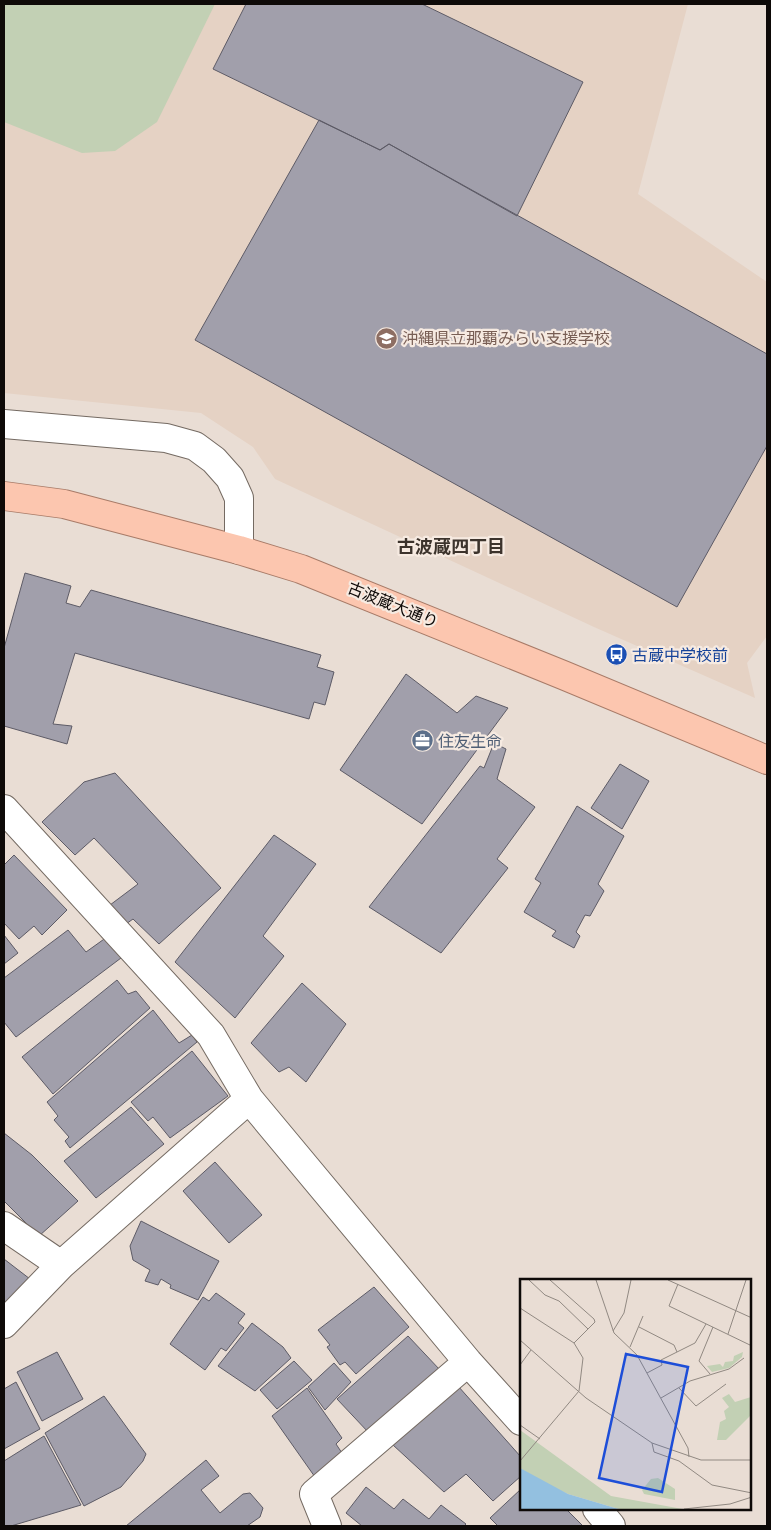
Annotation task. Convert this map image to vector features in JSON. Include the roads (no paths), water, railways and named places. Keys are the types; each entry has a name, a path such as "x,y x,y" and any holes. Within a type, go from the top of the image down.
{"highway":[{"name":"古波蔵大通り","path":"4,496 64,504 239,550 301,569 767,760"}],"street":[{"path":"4,424 166,438 195,446 214,460 230,478 239,498 239,550"},
{"path":"4,809 211,1036 248,1099 468,1362 520,1419"},
{"path":"4,1324 61,1265 248,1099"},
{"path":"4,1226 61,1265"},
{"path":"327,1526 314,1494 468,1362"},
{"path":"597,1510 611,1526"}],"place":[{"name":"沖縄県立那覇みらい支援学校","path":"386,338"},
{"name":"古蔵中学校前","path":"616,655"},
{"name":"住友生命","path":"422,741"}],"district":[{"name":"古波蔵四丁目","path":"451,547"}]}
